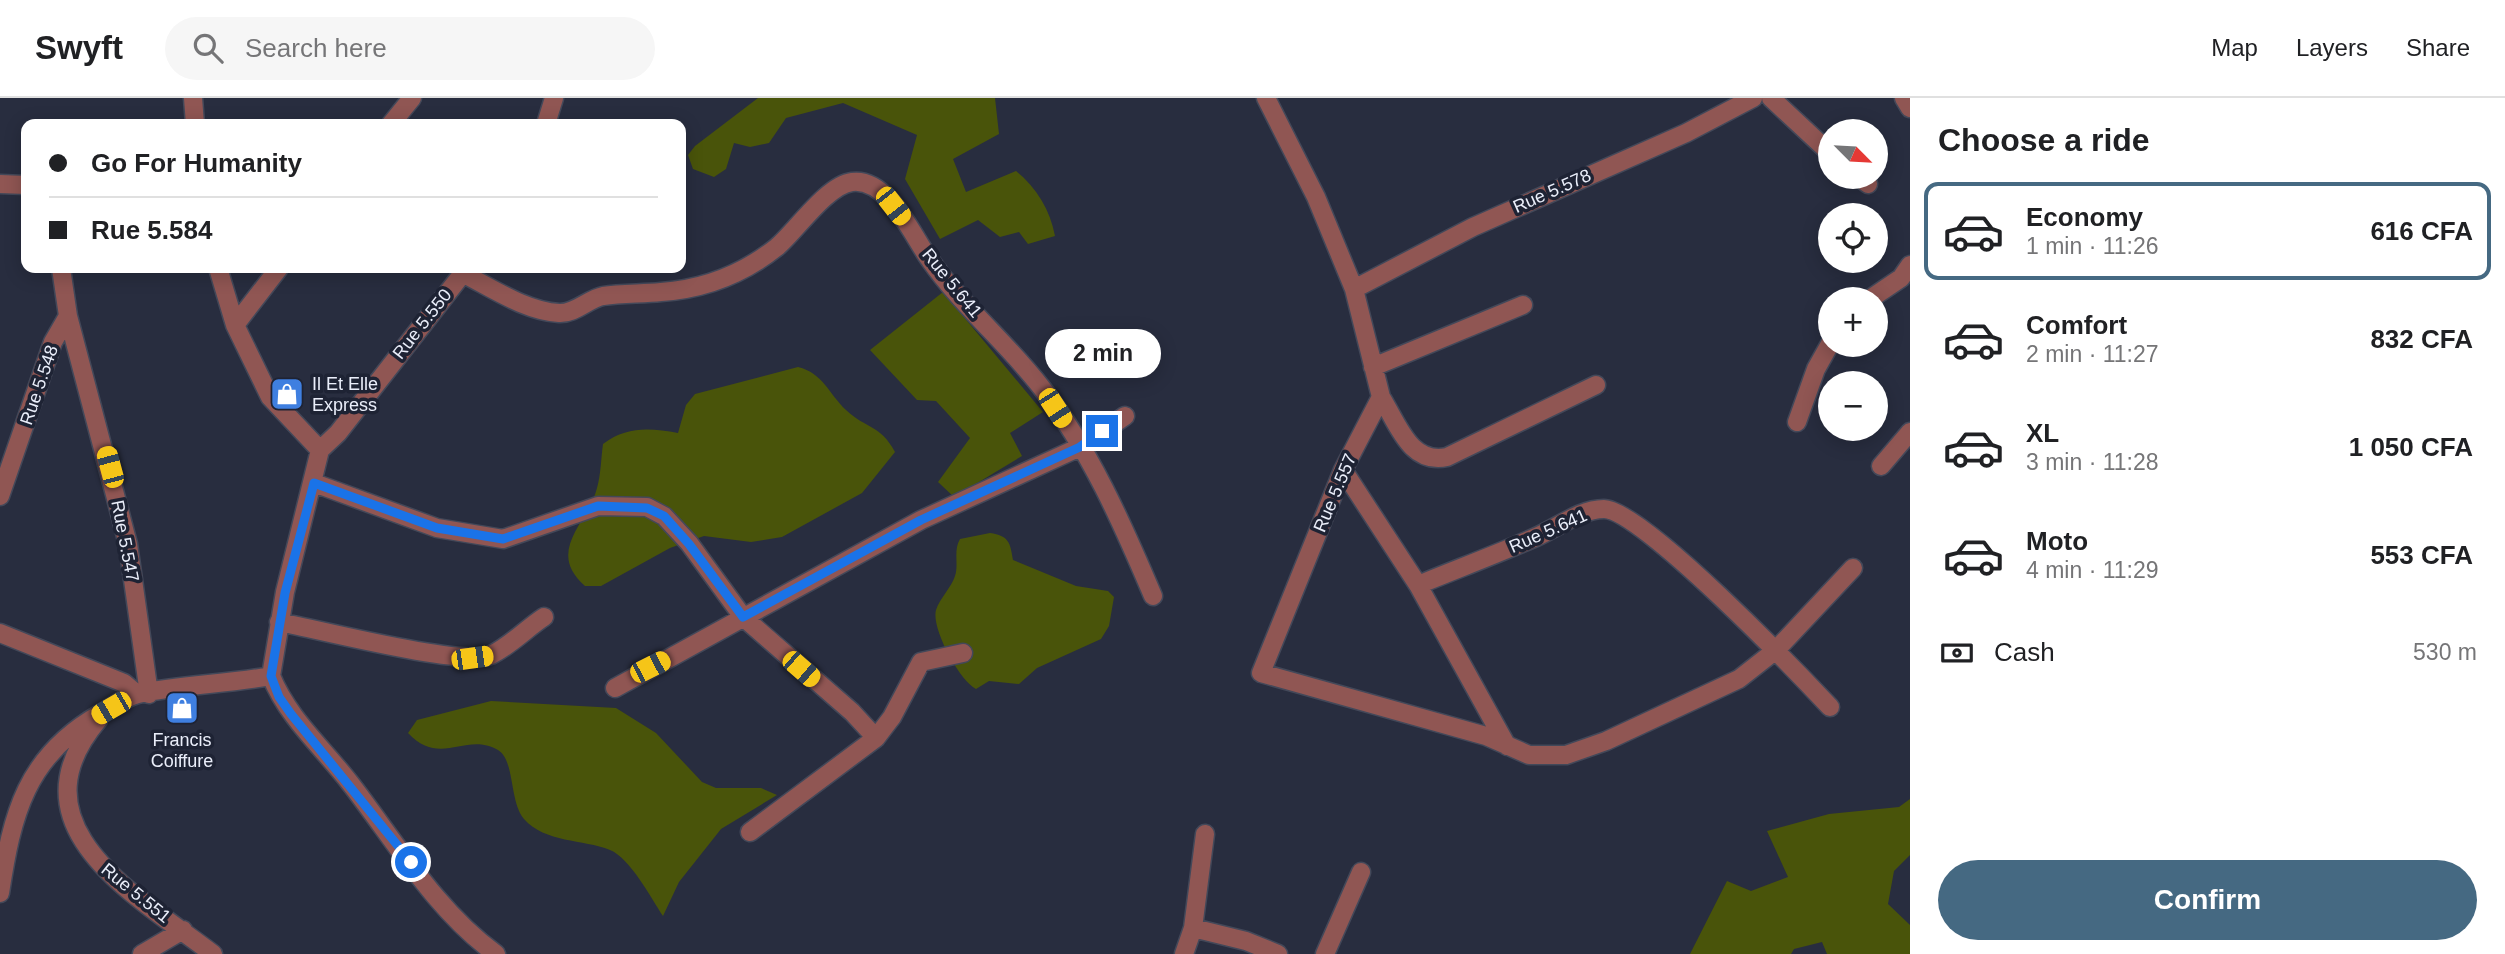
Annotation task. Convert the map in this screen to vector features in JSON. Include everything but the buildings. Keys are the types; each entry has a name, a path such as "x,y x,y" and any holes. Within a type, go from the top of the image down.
{"street":[{"path":"193,98 195,119"},
{"path":"395,119 412,98"},
{"path":"1266,98 1316,197 1354,289 1381,397 1421,457 1432,460 1447,457 1596,385"},
{"name":"Rue 5.578","path":"1354,289 1473,227 1686,133 1753,98"},
{"path":"1771,98 1818,142"},
{"path":"1904,98 1910,108"},
{"path":"547,119 552,99"},
{"name":"Rue 5.641","path":"468,273 532,307 562,314 601,297 663,292 716,282 760,261 787,239 838,187 851,182 866,183 879,190 893,206 950,286 1043,389 1118,512 1153,596"},
{"path":"0,184 21,185"},
{"path":"1888,287 1901,278 1910,265"},
{"name":"Rue 5.547","path":"62,273 68,316 128,544 143,694"},
{"path":"219,273 235,325 270,397 320,450 279,622 271,676 279,697 348,780 443,903 496,954"},
{"path":"235,325 275,273"},
{"name":"Rue 5.550","path":"320,450 338,433 462,273"},
{"path":"1373,367 1523,305"},
{"name":"Rue 5.548","path":"0,496 53,342 68,316"},
{"path":"1797,422 1815,369 1822,357"},
{"name":"Rue 5.557","path":"1381,397 1343,470 1261,673 1486,736 1507,746"},
{"path":"615,688 921,520 1080,447 1125,416"},
{"path":"1881,466 1910,432"},
{"path":"1343,470 1418,585 1507,746 1529,755 1547,757 1606,741 1739,679 1776,650 1853,568"},
{"path":"314,483 437,528 503,539 598,506 647,508 664,516 689,544 743,617 852,712 876,738"},
{"name":"Rue 5.641","path":"1418,585 1538,536 1585,513 1608,509 1650,535 1776,650 1830,707"},
{"path":"279,622 417,650 472,658 490,656 544,617"},
{"path":"0,633 124,683 143,694"},
{"path":"750,832 876,738 892,717 921,662 963,653"},
{"path":"0,893 11,832 36,769 49,751 69,734 111,708 143,694 271,676"},
{"name":"Rue 5.551","path":"111,708 77,748 68,791 70,814 78,836 107,873 214,954"},
{"path":"1184,954 1192,928 1205,834"},
{"path":"1325,954 1361,872"},
{"path":"1192,928 1245,941 1278,954"},
{"path":"142,954 183,930"}],"green space":[{"path":"758,98 995,98 999,134 953,159 966,192 1016,171 1042,200 1055,236 1028,244 1019,232 1000,237 978,220 940,239 905,179 917,135 843,103 786,118 769,143 750,147 734,143 726,169 714,177 693,169 688,155 695,146"},
{"path":"943,292 1043,412 1010,433 1022,456 954,497 938,482 970,438 936,401 917,400 870,350"},
{"path":"798,367 820,379 846,410 884,436 895,452 862,493 782,537 751,542 704,536 670,548 601,586 585,586 574,573 569,561 569,549 597,488 603,444 630,431 658,430 678,433 686,405 695,394"},
{"path":"990,533 1008,541 1013,560 1076,586 1108,591 1114,597 1109,626 1101,639 1037,668 1019,684 989,681 976,689 962,675 948,653 938,629 936,610 955,576 960,539"},
{"path":"491,701 616,708 656,733 702,782 716,788 761,788 777,795 721,829 679,882 663,916 640,879 618,854 599,846 542,832 524,819 516,802 507,762 498,750 475,744 431,748 408,733 417,720"},
{"path":"1910,799 1910,855 1894,871 1888,904 1910,925 1910,954 1827,954 1822,942 1794,949 1791,954 1690,954 1727,881 1751,891 1788,877 1767,831 1829,814 1899,807"}],"place":[{"name":"Il Et Elle Express","path":"287,394"},
{"name":"Francis Coiffure","path":"182,708"}],"route":[{"path":"411,862 348,780 291,714 279,697 271,676 274,645 285,593 314,483 437,528 472,536 503,539 521,535 598,506 626,505 647,508 664,516 689,544 743,617 921,520 1080,447 1102,431"}]}
